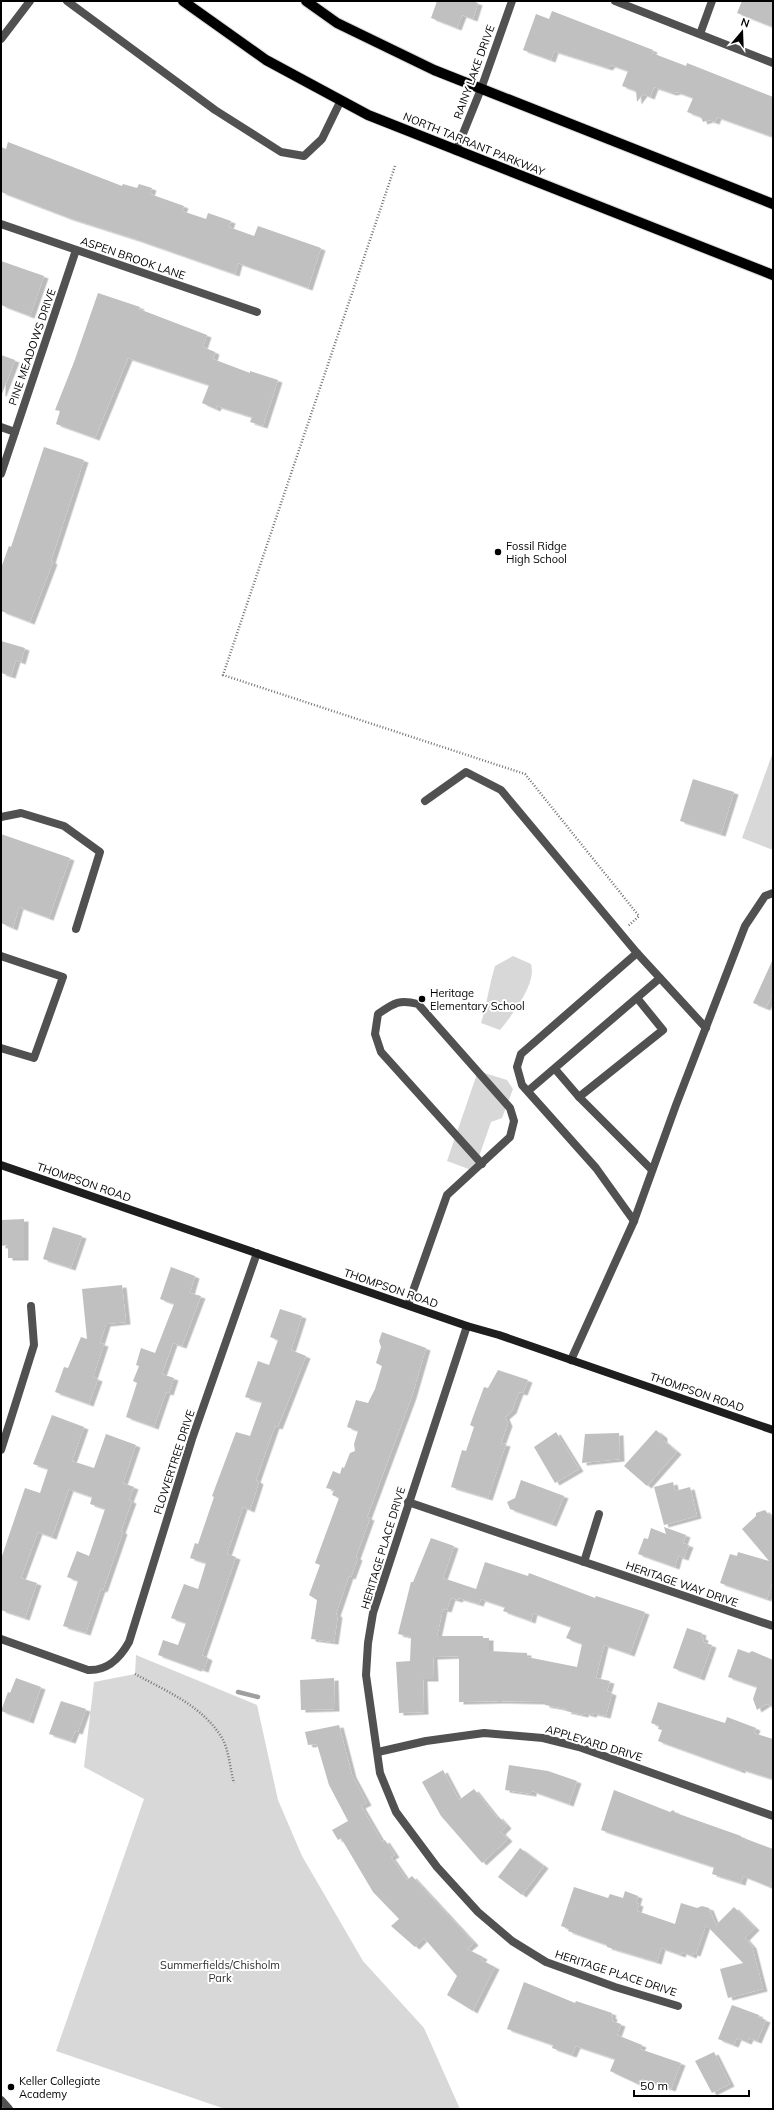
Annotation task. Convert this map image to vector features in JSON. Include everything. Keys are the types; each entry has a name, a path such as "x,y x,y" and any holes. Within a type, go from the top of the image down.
{"main road":[{"name":"NORTH TARRANT PARKWAY","path":"183,1 266,60 368,114 773,275"},
{"path":"306,1 337,23 434,70 773,204"}],"street":[{"path":"1,39 30,1"},
{"path":"67,1 215,110 280,152 304,156 322,139 341,100"},
{"name":"RAINY LAKE DRIVE","path":"456,150 481,89 512,1"},
{"path":"615,1 773,63"},
{"path":"700,34 712,1"},
{"name":"ASPEN BROOK LANE","path":"1,224 257,312"},
{"name":"PINE MEADOWS DRIVE","path":"1,474 76,250"},
{"path":"1,427 15,432"},
{"path":"425,801 466,772 501,790 637,953 706,1028"},
{"path":"1,817 21,813 64,826 100,852 76,929"},
{"path":"571,1360 634,1220 745,926 764,896 773,893"},
{"path":"634,1220 596,1168 522,1085 516,1067 521,1054 637,953"},
{"path":"1,956 63,977 34,1058 1,1048"},
{"path":"528,1091 660,978"},
{"path":"579,1097 663,1030 637,998"},
{"path":"408,1305 447,1195 482,1164 510,1137 514,1121 510,1108 418,1004 408,1002 394,1003 378,1014 375,1034 381,1052 482,1164"},
{"path":"555,1068 579,1097 652,1170"},
{"name":"THOMPSON ROAD","path":"1,1165 773,1430"},
{"name":"FLOWERTREE DRIVE","path":"1,1638 88,1670 101,1669 120,1657 129,1642 192,1438 257,1253"},
{"path":"1,1450 34,1345 31,1306"},
{"name":"HERITAGE PLACE DRIVE","path":"467,1326 378,1594 368,1643 367,1689 378,1752 380,1773 396,1812 438,1867 478,1912 512,1941 546,1962 678,2006"},
{"name":"HERITAGE WAY DRIVE","path":"408,1502 773,1626"},
{"path":"584,1562 599,1514"},
{"name":"APPLEYARD DRIVE","path":"378,1752 426,1741 484,1733 543,1738 586,1750 773,1816"},
{"path":"1,2100 9,2109"}],"path":[{"path":"395,166 223,675 525,774 639,916 621,933"},
{"path":"135,1674 171,1693 204,1714 222,1738 234,1783"}],"green space":[{"path":"773,752 773,850 742,838"},
{"path":"513,956 531,964 532,972 527,990 511,1016 500,1030 481,1023 495,966"},
{"path":"478,1071 507,1080 513,1089 502,1118 491,1122 474,1171 447,1161"},
{"name":"Summerfields/Chisholm Park","path":"136,1655 257,1705 278,1800 302,1856 363,1961 424,2028 460,2109 225,2109 56,2051 144,1799 84,1767 94,1682 135,1674"}],"building":[{"path":"437,1 472,1 478,3 473,19 462,15 457,28 431,18"},
{"path":"742,1 773,1 773,27 737,13"},
{"path":"552,11 653,50 652,53 686,66 687,63 773,97 773,137 717,117 715,122 709,120 703,122 701,117 687,112 693,98 677,92 672,93 654,87 650,97 643,94 637,102 636,91 622,86 628,71 611,65 608,68 554,51 551,60 523,50 536,14 549,19"},
{"path":"8,142 122,186 123,184 137,188 139,184 152,188 150,194 184,206 182,211 206,219 208,213 231,221 229,227 254,236 258,226 321,248 308,288 238,263 235,274 69,218 1,192 1,147 6,149"},
{"path":"1,261 44,276 30,316 1,305"},
{"path":"98,293 140,307 139,309 207,335 203,347 215,352 213,359 250,373 250,371 278,380 263,426 250,422 252,417 217,406 216,409 202,403 209,385 128,358 95,438 56,424 60,411 55,410 74,362"},
{"path":"1,355 15,360 2,394 1,394"},
{"path":"44,447 84,460 51,561 53,562 30,622 1,611 1,568 9,546 11,547"},
{"path":"1,641 25,648 21,662 16,660 11,676 1,673"},
{"path":"693,779 734,792 721,834 680,821"},
{"path":"1,834 70,858 49,918 19,907 13,928 1,923"},
{"path":"773,959 773,992 766,1008 753,1003"},
{"path":"24,1219 24,1258 8,1258 8,1245 1,1246 1,1220"},
{"path":"53,1227 82,1236 71,1268 43,1259"},
{"path":"171,1267 195,1276 190,1293 201,1296 182,1346 173,1343 162,1374 174,1378 169,1393 166,1392 154,1427 126,1417 137,1383 133,1381 139,1366 136,1365 141,1348 155,1353 174,1304 160,1299"},
{"path":"122,1285 126,1322 106,1324 100,1343 104,1344 93,1377 98,1379 89,1404 55,1392 64,1367 68,1368 81,1337 87,1339 82,1289"},
{"path":"280,1309 302,1316 291,1350 306,1356 278,1427 275,1426 256,1480 259,1482 250,1510 243,1507 227,1554 236,1557 202,1655 208,1658 204,1670 197,1669 158,1655 163,1640 178,1645 186,1623 171,1618 184,1584 198,1589 206,1563 190,1558 195,1543 198,1544 214,1497 212,1496 236,1432 250,1436 262,1402 245,1397 258,1361 269,1365 278,1340 270,1337"},
{"path":"382,1332 426,1348 412,1396 367,1517 370,1518 356,1557 358,1558 351,1577 349,1576 336,1614 338,1615 334,1642 311,1639 317,1600 309,1595 320,1565 315,1563 339,1498 332,1495 334,1490 326,1488 333,1471 340,1474 342,1467 344,1468 350,1453 355,1451 354,1444 358,1431 347,1427 356,1400 368,1403 375,1389 382,1366 376,1363 381,1347 379,1341"},
{"path":"498,1370 528,1380 523,1393 519,1392 512,1411 505,1417 508,1424 501,1443 506,1444 488,1498 451,1487 462,1450 466,1451 474,1427 470,1425 484,1387 488,1388"},
{"path":"52,1415 84,1427 72,1461 94,1468 106,1434 136,1445 123,1483 134,1487 129,1500 132,1501 103,1590 101,1589 86,1633 63,1626 78,1581 67,1577 77,1551 89,1556 105,1509 90,1504 92,1497 69,1489 52,1537 38,1532 21,1578 37,1583 25,1618 1,1610 1,1559 25,1488 40,1493 48,1469 33,1464"},
{"path":"656,1430 663,1436 663,1440 677,1452 647,1486 624,1466"},
{"path":"556,1432 579,1469 555,1483 534,1447"},
{"path":"619,1433 620,1459 582,1463 585,1434"},
{"path":"521,1480 564,1496 552,1524 510,1509 507,1502 515,1498"},
{"path":"673,1482 675,1491 690,1487 697,1516 664,1525 654,1487"},
{"path":"765,1510 773,1520 773,1581 767,1599 720,1583 730,1554 737,1556 738,1552 769,1561 742,1529 756,1516 756,1513"},
{"path":"664,1527 686,1535 683,1543 689,1545 684,1558 678,1556 675,1567 638,1554 644,1538 648,1539 651,1528 666,1534"},
{"path":"431,1538 454,1546 443,1578 476,1589 485,1562 528,1576 529,1573 595,1598 596,1596 645,1612 630,1654 604,1645 596,1678 610,1681 607,1691 612,1693 606,1716 593,1713 592,1715 584,1713 584,1715 566,1711 567,1709 545,1705 545,1702 459,1702 459,1656 433,1657 434,1679 423,1679 424,1712 399,1713 396,1662 410,1661 411,1637 398,1634 411,1582 413,1582","holes":["451,1598 458,1600 459,1598 479,1604 481,1599 505,1607 503,1611 531,1621 533,1613 571,1627 566,1638 582,1644 577,1667 527,1657 527,1653 489,1651 489,1638 483,1638 483,1636 437,1636 443,1609 447,1610"]},
{"path":"687,1628 702,1633 701,1637 704,1638 703,1642 712,1645 700,1678 673,1668"},
{"path":"738,1649 749,1653 752,1651 773,1660 773,1707 766,1704 757,1710 753,1699 757,1687 728,1677"},
{"path":"16,1678 41,1687 29,1721 1,1711 8,1692 10,1693"},
{"path":"334,1678 335,1709 301,1710 300,1680"},
{"path":"61,1701 86,1709 78,1732 75,1731 71,1741 49,1734"},
{"path":"658,1702 725,1723 727,1717 756,1728 754,1733 773,1739 773,1779 741,1769 741,1771 658,1741 662,1730 658,1729 659,1726 651,1723"},
{"path":"339,1725 352,1775 367,1803 361,1806 382,1842 385,1840 395,1855 391,1857 407,1880 412,1876 474,1943 467,1949 483,1957 481,1960 495,1967 473,2011 447,1995 457,1976 424,1938 415,1947 391,1926 399,1919 373,1892 341,1838 338,1840 332,1830 348,1821 329,1785 317,1744 308,1745 305,1732"},
{"path":"509,1765 548,1771 577,1781 569,1804 532,1791 532,1794 505,1790"},
{"path":"443,1770 459,1800 474,1789 497,1818 498,1816 507,1826 501,1832 508,1839 482,1863 441,1816 422,1782"},
{"path":"614,1790 670,1812 673,1810 676,1813 773,1849 773,1879 770,1887 743,1876 741,1883 712,1874 714,1867 601,1830"},
{"path":"520,1848 544,1866 522,1895 498,1877"},
{"path":"574,1887 608,1898 610,1894 623,1898 625,1891 638,1896 636,1903 639,1904 637,1911 675,1924 681,1903 697,1908 702,1906 709,1908 716,1925 734,1907 755,1928 745,1938 752,1946 763,1989 728,1998 720,1969 743,1963 706,1925 696,1954 693,1953 692,1956 682,1952 681,1955 661,1948 657,1962 607,1947 607,1945 568,1931 569,1929 561,1926"},
{"path":"524,1982 575,2003 576,2001 612,2013 612,2021 621,2024 617,2035 642,2045 640,2049 681,2063 671,2089 642,2079 636,2083 610,2071 615,2059 576,2046 572,2055 552,2048 553,2045 507,2029"},
{"path":"732,2005 759,2015 758,2017 766,2020 757,2041 749,2038 747,2042 737,2038 734,2045 718,2039"},
{"path":"714,2052 730,2084 712,2093 695,2061"}],"waterway":[{"path":"238,1692 258,1697"}],"place":[{"name":"Fossil Ridge High School","path":"498,552"},
{"name":"Heritage Elementary School","path":"422,999"},
{"name":"Keller Collegiate Academy","path":"11,2087"}]}
